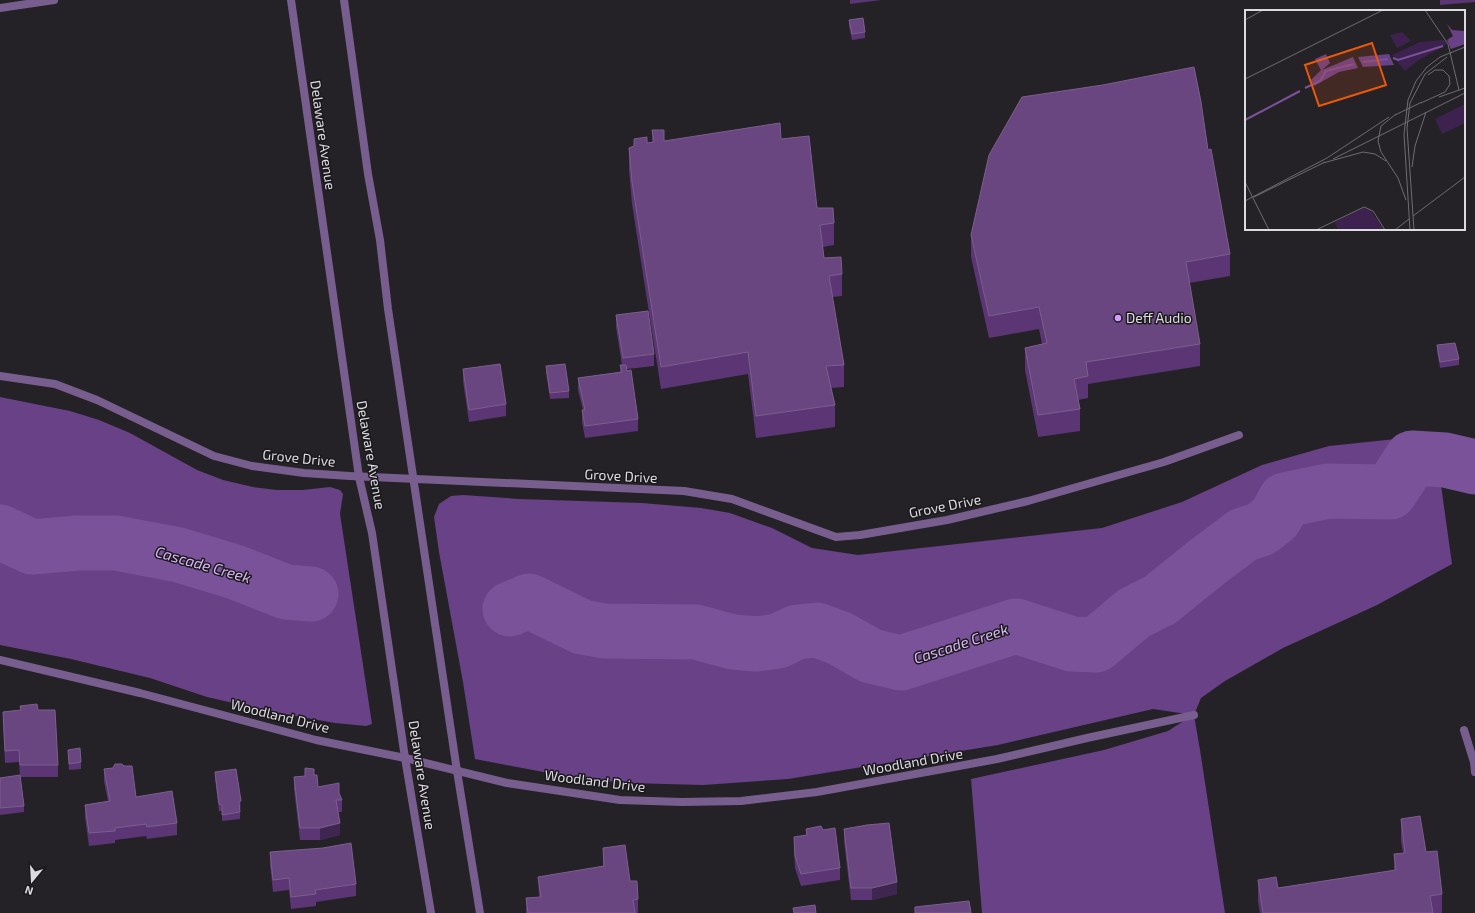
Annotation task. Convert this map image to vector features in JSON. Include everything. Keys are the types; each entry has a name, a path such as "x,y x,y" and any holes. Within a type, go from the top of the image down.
{"street":[{"path":"0,8 54,0"},
{"name":"Delaware Avenue","path":"291,0 359,477 372,533 405,758 432,913"},
{"path":"344,0 368,174 380,240 388,309 457,771 480,913"},
{"name":"Grove Drive","path":"0,376 55,384 98,400 214,456 252,466 304,473 359,477 684,491 732,499 836,536 860,535 947,520 1028,501 1164,462 1239,435"},
{"name":"Woodland Drive","path":"0,660 140,693 316,740 405,758 507,783 620,800 682,802 741,801 817,792 997,760 1087,738 1194,715"},
{"path":"1464,730 1474,762 1475,772"}],"shaded area":[{"path":"0,397 70,411 99,420 130,433 197,470 223,480 253,487 277,490 303,490 330,487 340,490 343,494 340,514 372,724 366,726 335,723 268,711 207,697 150,678 71,659 0,645"},
{"path":"1434,435 1452,564 1377,605 1283,648 1225,681 1201,698 1194,715 1225,913 982,913 971,779 1104,750 1168,731 1193,715 1153,709 998,745 788,779 703,785 629,783 580,779 475,759 434,517 439,504 451,496 463,495 519,499 642,503 701,508 730,513 772,528 812,548 858,555 1102,528 1182,502 1262,465 1329,446"}],"building":[{"path":"863,18 865,32 852,34 849,20"},
{"path":"1194,67 1208,150 1211,149 1230,254 1186,262 1200,344 1086,362 1088,376 1074,379 1080,409 1038,415 1025,348 1047,343 1039,307 989,316 971,235 989,155 1022,97 1103,85"},
{"path":"780,123 781,139 809,136 817,208 833,208 834,223 820,225 824,258 841,257 842,274 829,276 844,365 826,366 835,405 756,416 748,352 661,367 632,182 629,148 634,146 634,139 647,137 647,143 654,142 652,130 664,130 664,141"},
{"path":"648,311 654,354 623,358 616,315"},
{"path":"1455,343 1459,359 1440,362 1437,345"},
{"path":"500,364 506,404 469,410 463,369"},
{"path":"565,364 569,391 550,393 546,366"},
{"path":"620,365 626,365 627,371 631,370 638,419 585,426 582,410 585,410 578,378 622,372"},
{"path":"37,704 38,710 55,710 58,765 20,765 19,750 5,751 3,712 21,710 20,706"},
{"path":"80,748 81,762 69,764 68,750"},
{"path":"115,764 132,766 136,797 172,791 177,823 147,827 146,824 115,828 115,831 89,833 85,805 110,801 104,769 113,768"},
{"path":"305,768 314,769 314,775 317,775 318,787 339,783 339,793 342,800 336,800 340,823 320,828 300,828 294,777 305,776"},
{"path":"236,769 241,801 239,802 240,812 222,815 222,805 219,804 215,772"},
{"path":"20,775 24,806 0,808 0,778"},
{"path":"1420,816 1426,852 1437,851 1442,894 1430,896 1433,913 1263,913 1258,880 1276,877 1278,888 1396,870 1394,854 1405,853 1401,819"},
{"path":"889,823 897,882 872,888 851,888 844,829"},
{"path":"821,826 823,830 835,828 840,868 801,874 795,856 794,837 807,835 806,829"},
{"path":"351,843 356,884 315,890 316,894 291,897 289,878 273,880 270,852 323,848"},
{"path":"625,845 630,881 637,881 638,899 633,900 635,913 528,913 526,898 541,897 538,877 604,866 603,848"},
{"path":"969,901 971,913 915,913 915,907"},
{"path":"815,905 816,913 794,913 793,908"}],"waterway":[{"name":"Cascade Creek","path":"510,609 529,601 582,627 604,631 696,632 733,642 756,644 778,641 797,632 817,630 839,638 871,656 901,663 1016,626 1072,644 1096,645 1134,613 1160,600 1243,535 1261,529 1275,518 1285,500 1328,491 1390,492 1412,458 1445,460 1475,467"},
{"name":"Cascade Creek","path":"0,532 32,547 77,543 116,543 179,555 235,572 286,592 311,594"}],"place":[{"name":"Deff Audio","path":"1118,318"}]}
